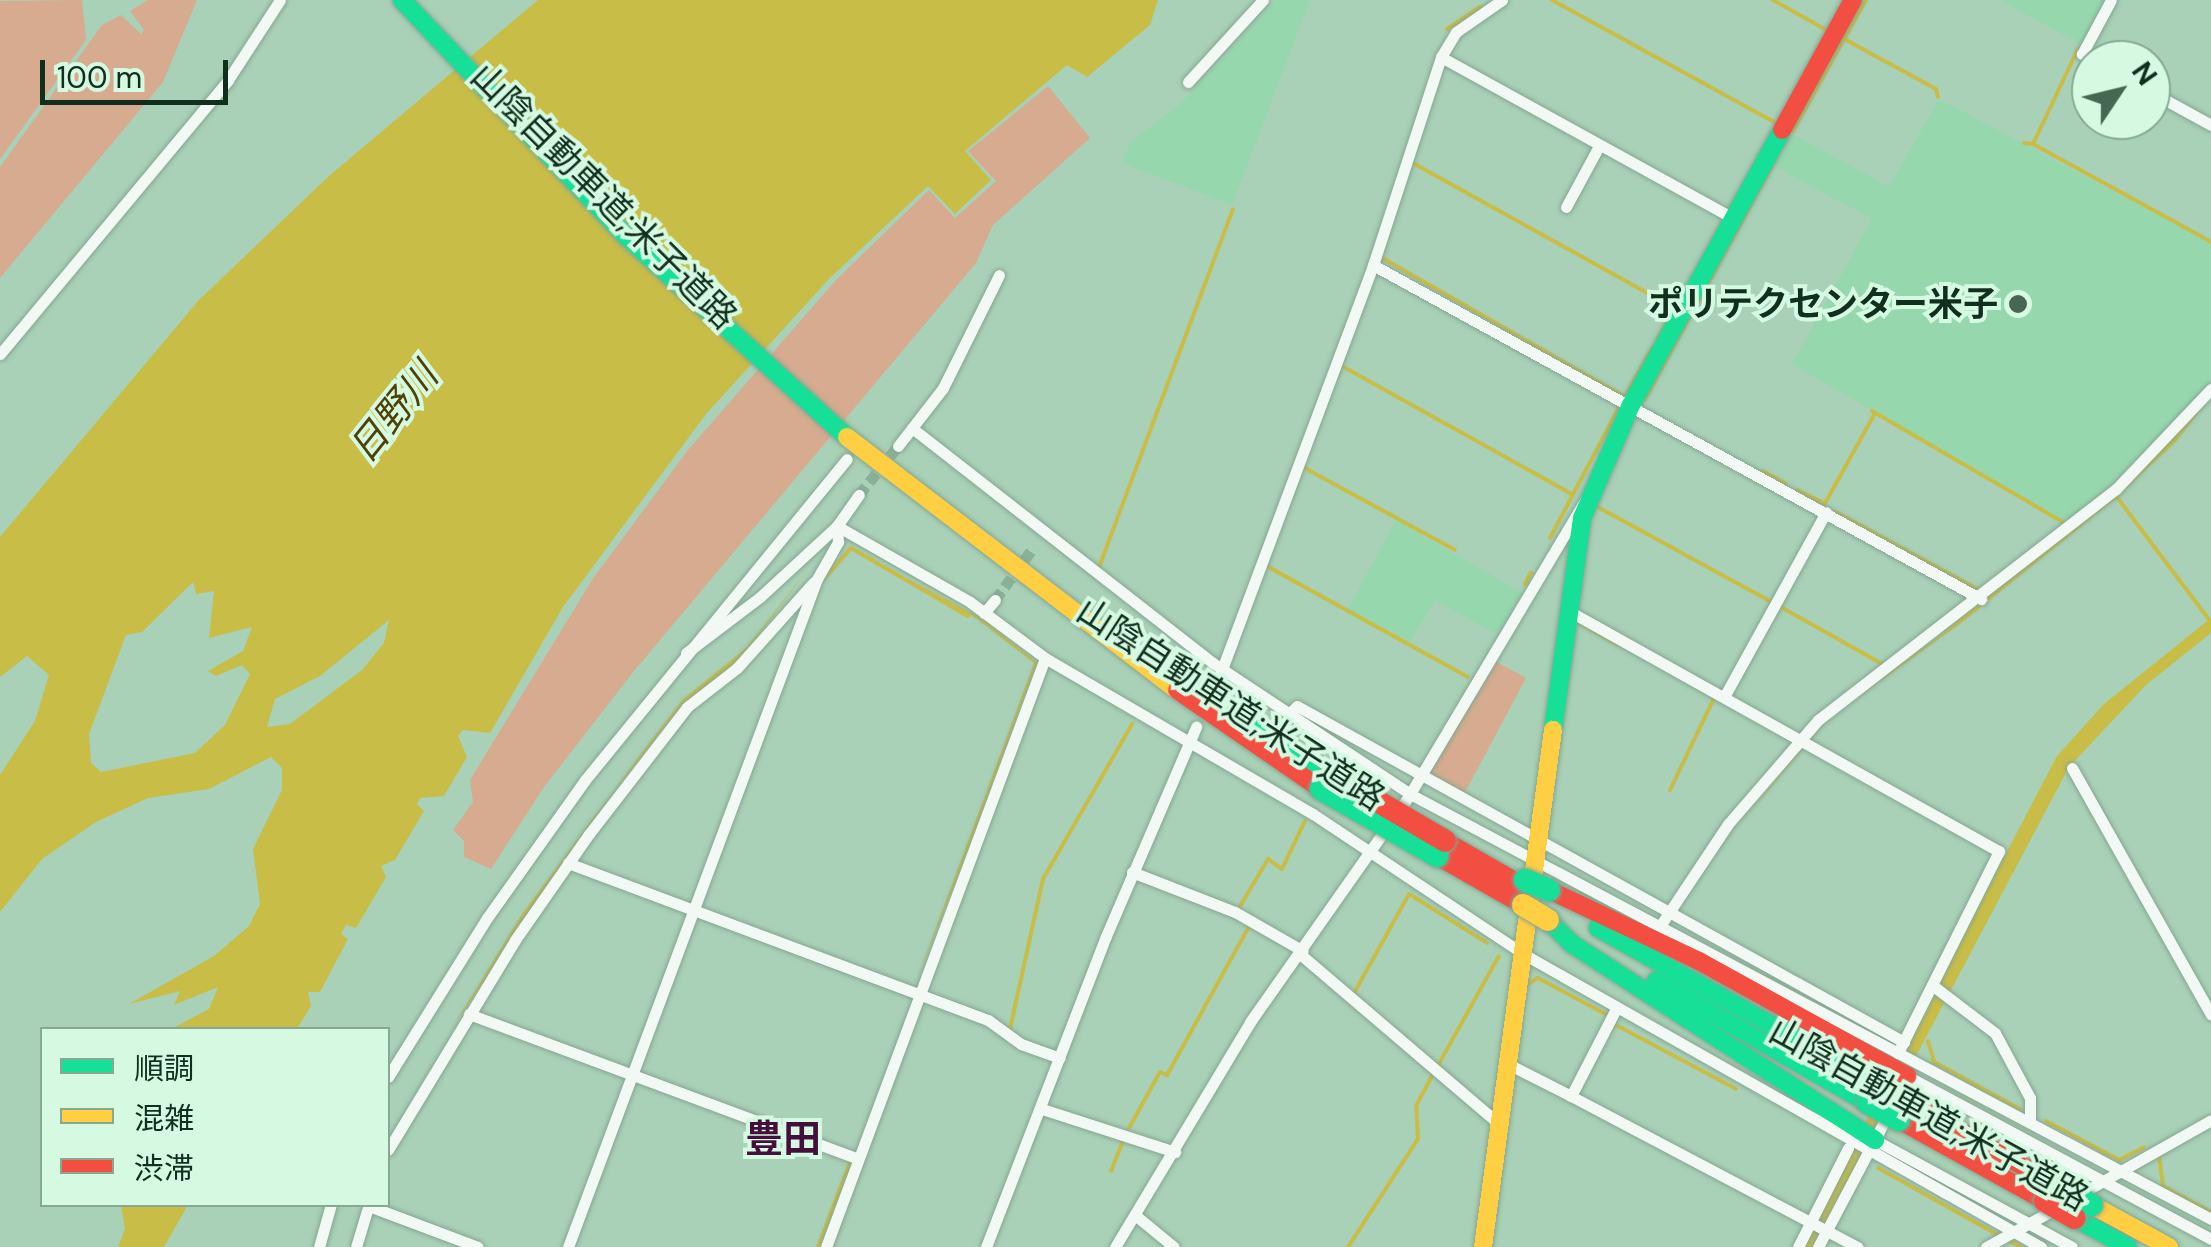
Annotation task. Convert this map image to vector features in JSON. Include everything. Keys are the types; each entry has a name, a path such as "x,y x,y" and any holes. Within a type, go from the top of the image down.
{"main road":[{"name":"山陰自動車道;米子道路","path":"402,0 626,236 848,442 1135,661 1326,782 1449,850 1536,877 1904,1112 2084,1211 2169,1247"},
{"name":"山陰自動車道;米子道路","path":"412,0 631,231 848,442"},
{"path":"1483,1247 1527,956 1567,610 1588,496 1631,405 1853,0"},
{"path":"1536,877 1698,961 1906,1058"},
{"path":"1536,877 1572,944 1872,1146"},
{"name":"山陰自動車道;米子道路","path":"2084,1211 2128,1247"}],"street":[{"path":"0,354 228,80 280,0"},
{"path":"1188,82 1263,0"},
{"path":"1216,688 1218,667 1372,265 1440,57 1456,32 1502,0"},
{"path":"2090,40 2111,0"},
{"path":"1440,57 1733,218"},
{"path":"2171,103 2211,125"},
{"path":"1566,207 1599,146"},
{"path":"1372,265 1981,599"},
{"path":"898,446 943,388 998,275"},
{"path":"1665,917 1728,824 1830,710 1981,599 2116,489 2211,389"},
{"path":"912,428 1038,541 1218,667 1536,877 1665,917 2104,1180 2211,1239"},
{"path":"390,1075 486,918 677,660 848,442"},
{"path":"677,660 836,526 860,495"},
{"path":"1115,1247 1176,1152 1250,1022 1373,852 1410,794 1571,515 1588,496"},
{"path":"1724,697 1826,512"},
{"path":"568,1247 817,579 838,542 836,526"},
{"path":"836,526 984,613 1045,658 1188,745 1373,852 1527,956 1849,1145 1872,1146 2072,1247"},
{"path":"390,1147 469,1014 568,862 687,707 738,668 817,579"},
{"path":"984,613 995,600"},
{"path":"1567,610 1999,851 1932,986 1872,1146 1819,1224 1798,1247"},
{"path":"826,1247 1045,658"},
{"path":"1289,714 1297,706 1421,775 1536,877 1665,917"},
{"path":"986,1247 1042,1109 1056,1057 1196,727"},
{"path":"2072,768 2211,1015"},
{"path":"568,862 988,1020 1056,1057"},
{"path":"1132,872 1235,912 1301,952 1500,1124"},
{"path":"1932,986 1948,994 1995,1033 2030,1098 2030,1121"},
{"path":"1571,1096 1617,1007"},
{"path":"469,1014 858,1159"},
{"path":"1906,1058 2211,1220"},
{"path":"1508,1064 1858,1247"},
{"path":"1042,1109 1176,1152"},
{"path":"1986,1247 2211,1120"},
{"path":"1818,1247 1819,1224 1849,1145"},
{"path":"1872,1146 2041,1247"},
{"path":"319,1247 331,1207"},
{"path":"356,1247 368,1207"},
{"path":"374,1207 478,1247"},
{"path":"1135,1215 1174,1247"}],"shaded area":[{"path":"82,0 86,40 0,159 0,1"},
{"path":"148,0 197,0 163,82 0,278 0,167 102,25 121,15 141,34 144,30 130,11"},
{"path":"1276,0 1310,0 1232,205 1122,163 1130,142 1177,107"},
{"path":"2000,0 2107,0 2085,40 2073,40"},
{"path":"1048,86 1090,138 993,225 976,263 634,671 544,787 491,869 464,857 464,841 453,830 473,802 470,780 592,580 688,450 836,280 929,190 955,218 996,181 968,151"},
{"name":"ポリテクセンター米子","path":"1939,99 2211,243 2211,384 2166,438 2069,524 1792,364 1872,219 1772,165 1789,132 1889,187"},
{"path":"1396,520 1522,593 1504,625 1494,633 1435,600 1410,642 1348,609"},
{"path":"1495,661 1526,678 1463,796 1427,776"}],"water":[{"name":"日野川","path":"538,0 1158,0 1150,25 1087,77 1067,65 965,151 991,180 955,214 928,186 829,279 706,414 563,607 490,733 463,730 458,736 467,757 444,796 420,798 417,804 424,811 395,860 381,866 386,877 356,928 346,925 341,934 348,939 320,992 308,992 311,1006 298,1027 175,1027 209,1009 218,987 174,1005 180,991 129,1004 214,956 249,926 260,904 253,849 282,790 282,768 271,757 209,789 148,798 96,822 42,859 0,912 0,775 35,721 49,675 27,656 0,677 0,537 198,301 329,176","holes":["193,582 196,594 214,591 209,638 252,627 243,651 208,671 216,676 242,665 250,674 225,725 195,753 101,772 91,763 89,734 126,635 142,632","389,620 384,643 362,670 290,724 267,727 275,699 320,676"]},
{"path":"2211,397 2176,442 2113,501 1964,621 1829,718 1710,861 1834,710 1933,641 2111,497"},
{"path":"812,564 747,650 720,677 685,701 611,795 452,1028 522,914 646,747 683,699 746,648"},
{"path":"903,576 979,617 1037,662 914,987 1034,663 977,619"},
{"path":"2211,618 2211,633 2146,685 2069,767 1815,1247 1800,1247 2057,756 2104,704"},
{"path":"121,1207 187,1207 164,1247 118,1247 125,1229"}],"waterway":[{"path":"1552,0 1776,123"},
{"path":"1773,0 1828,31"},
{"path":"1793,131 1866,0"},
{"path":"1447,29 1480,7"},
{"path":"1846,40 1936,89 1938,97"},
{"path":"2024,143 2033,144 2071,64"},
{"path":"2033,144 2211,242"},
{"path":"1411,162 1674,308"},
{"path":"1645,399 1772,166"},
{"path":"1098,570 1233,209"},
{"path":"1379,256 1625,397 1652,348"},
{"path":"1657,340 1681,296"},
{"path":"1340,365 1572,494"},
{"path":"1550,538 1619,407"},
{"path":"1872,411 2066,524"},
{"path":"1824,505 1875,413"},
{"path":"1301,466 1455,550"},
{"path":"1763,471 1786,484"},
{"path":"1797,490 1824,503"},
{"path":"2116,496 2211,622"},
{"path":"1596,506 1771,602"},
{"path":"1836,512 1979,590"},
{"path":"824,579 851,548 968,616"},
{"path":"1263,564 1468,677"},
{"path":"1525,584 1531,572"},
{"path":"1779,606 1884,665"},
{"path":"1576,621 1618,645"},
{"path":"1670,790 1714,698"},
{"path":"1010,1029 1043,879 1132,724"},
{"path":"1239,908 1268,859 1282,869 1305,821"},
{"path":"1353,995 1409,894 1487,943"},
{"path":"1129,1128 1160,1072 1167,1075 1251,923"},
{"path":"1436,1069 1499,956"},
{"path":"1525,986 1538,978 1607,1015"},
{"path":"1614,1024 1736,1089"},
{"path":"1928,1041 1934,1062 2020,1109"},
{"path":"1348,1247 1418,1139 1416,1106 1432,1076"},
{"path":"2046,1121 2119,1160 2144,1147"},
{"path":"1111,1171 1124,1139"},
{"path":"2159,1156 2163,1186 2211,1212"},
{"path":"818,1247 851,1160"},
{"path":"1878,1168 1998,1235"},
{"path":"2009,1241 2021,1247"}],"tunnel":[{"path":"859,495 898,446"},
{"path":"995,600 1034,547"}],"traffic: fast":[{"path":"402,0 626,236 847,437"},
{"path":"1553,730 1582,518 1631,405 1782,130"},
{"path":"1198,689 1331,774"},
{"path":"1321,789 1437,856"},
{"path":"1525,880 1549,890"},
{"path":"1548,920 1572,944 1875,1140"},
{"path":"1598,928 1879,1086"},
{"path":"1656,981 1868,1103"},
{"path":"1868,1103 1899,1120"},
{"path":"2064,1189 2092,1205"},
{"path":"2075,1218 2128,1247"}],"traffic: slow":[{"path":"847,437 1177,690"},
{"path":"1483,1247 1553,730"},
{"path":"1523,905 1548,920"},
{"path":"1879,1086 1910,1103"},
{"path":"2092,1205 2169,1247"}],"traffic: jam":[{"path":"1782,130 1853,0"},
{"path":"1177,690 1321,789"},
{"path":"1331,774 1445,841"},
{"path":"1445,841 1525,887"},
{"path":"1437,856 1523,905"},
{"path":"1549,890 1699,961 1907,1076"},
{"path":"1910,1103 2064,1189"},
{"path":"1899,1120 2045,1201"},
{"path":"2045,1201 2075,1218"}],"place":[{"name":"ポリテクセンター米子","path":"2018,304"}],"district":[{"name":"豊田","path":"783,1140"}]}
